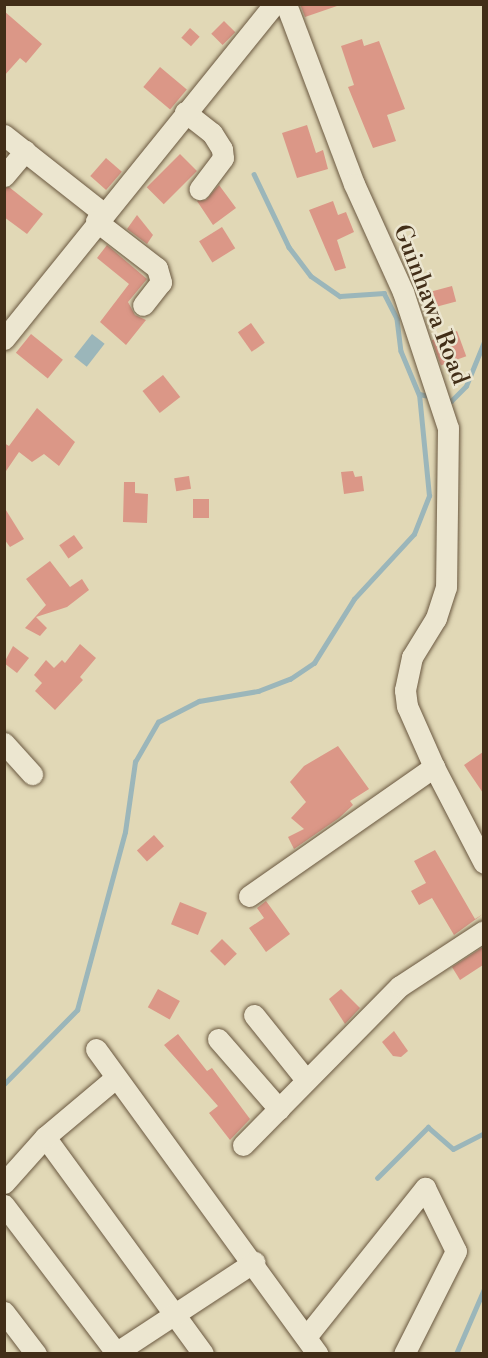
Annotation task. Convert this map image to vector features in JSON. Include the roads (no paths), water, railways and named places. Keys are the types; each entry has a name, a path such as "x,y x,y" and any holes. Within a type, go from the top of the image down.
{"street":[{"path":"4,339 100,217 274,4"},
{"name":"Guinhawa Road","path":"286,4 354,184 403,292 442,406 452,447 449,568 436,618 406,673 405,690 407,706 434,767 483,863"},
{"path":"185,112 212,134 222,148 223,158 200,189"},
{"path":"4,135 157,268 161,282 143,305"},
{"path":"4,176 25,151"},
{"path":"4,743 32,774"},
{"path":"249,896 434,767"},
{"path":"243,1145 306,1080 344,1048 399,986 483,931"},
{"path":"254,1015 306,1080"},
{"path":"218,1039 279,1109"},
{"path":"96,1049 114,1079 254,1262 312,1345 425,1188 456,1251 404,1353"},
{"path":"4,1183 45,1137 114,1079"},
{"path":"45,1137 203,1353"},
{"path":"4,1205 116,1353 254,1262"},
{"path":"4,1312 36,1353"}],"water":[{"path":"92,334 105,344 87,367 74,357"}],"waterway":[{"path":"254,174 289,247 311,276 340,296 384,293 397,319 401,351 419,394 429,396"},
{"path":"446,400 451,401 466,386 484,342"},
{"path":"4,1084 77,1010 125,832 135,762 158,722 199,701 258,691 290,679 314,663 354,599 414,534 429,496 419,394"},
{"path":"377,1178 428,1127 453,1149 484,1133"},
{"path":"456,1354 484,1289"}]}
